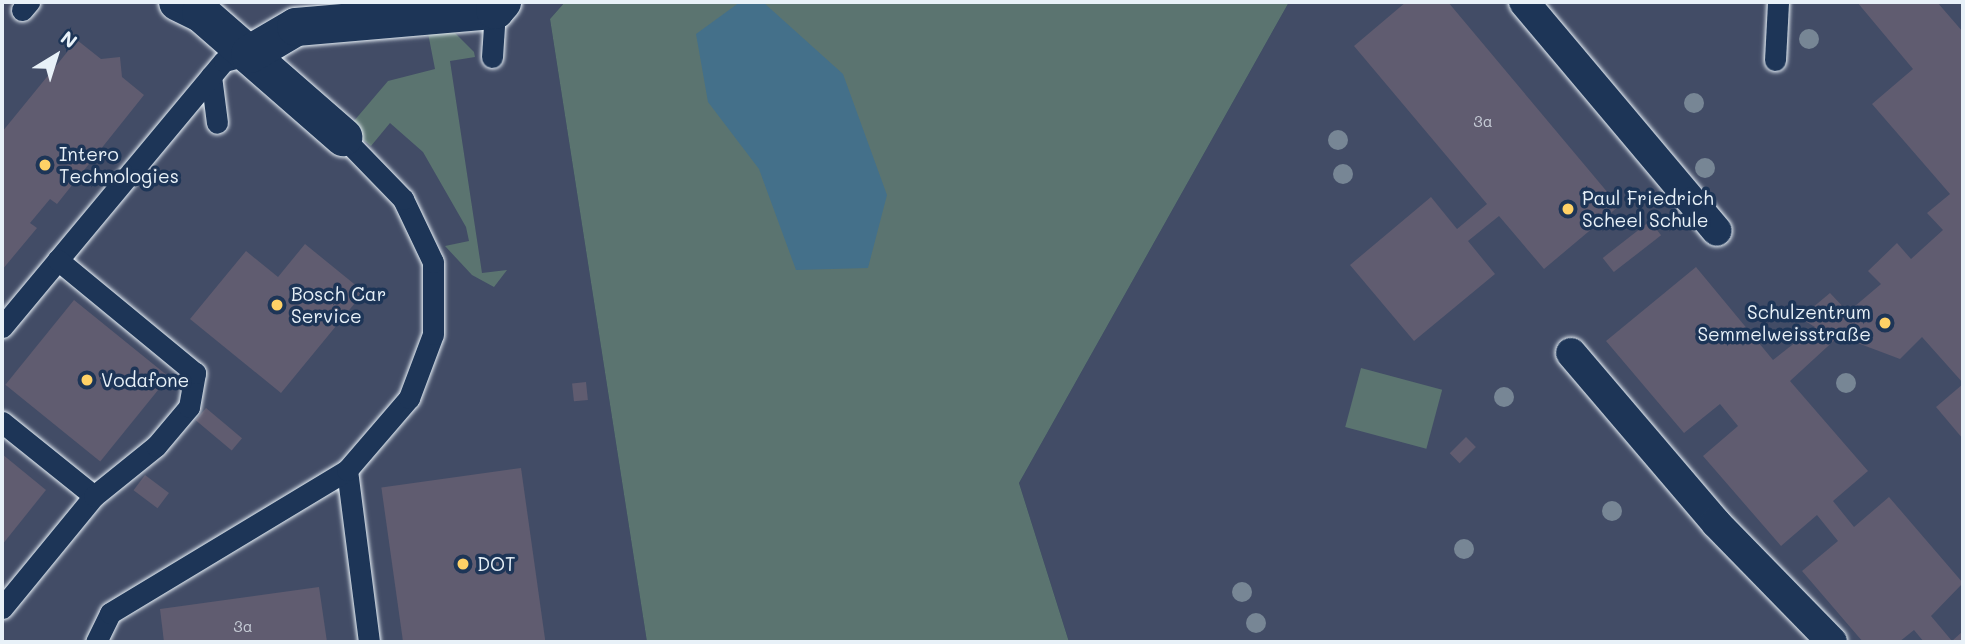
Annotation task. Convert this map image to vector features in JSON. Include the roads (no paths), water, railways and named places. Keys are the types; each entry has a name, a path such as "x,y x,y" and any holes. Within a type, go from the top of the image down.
{"street":[{"path":"178,2 250,54 343,138"},
{"path":"1524,2 1717,231"},
{"path":"250,54 296,27 498,6"},
{"path":"1572,354 1716,523 1832,642"}],"lane":[{"path":"1775,60 1778,2"},
{"path":"492,57 498,6"},
{"path":"2,327 224,61 250,54"},
{"path":"211,76 218,123"},
{"path":"96,642 110,613 347,470 409,398 433,334 433,262 402,199 343,138"},
{"path":"2,608 94,496 156,446 189,407 195,373 58,260"},
{"path":"2,422 94,496"},
{"path":"347,470 369,642"}],"place":[{"name":"Intero Technologies","path":"45,165"},
{"name":"Paul Friedrich Scheel Schule","path":"1568,209"},
{"name":"Bosch Car Service","path":"277,305"},
{"name":"Schulzentrum Semmelweisstraße","path":"1885,323"},
{"name":"Vodafone","path":"87,380"},
{"name":"DOT","path":"463,564"}]}
